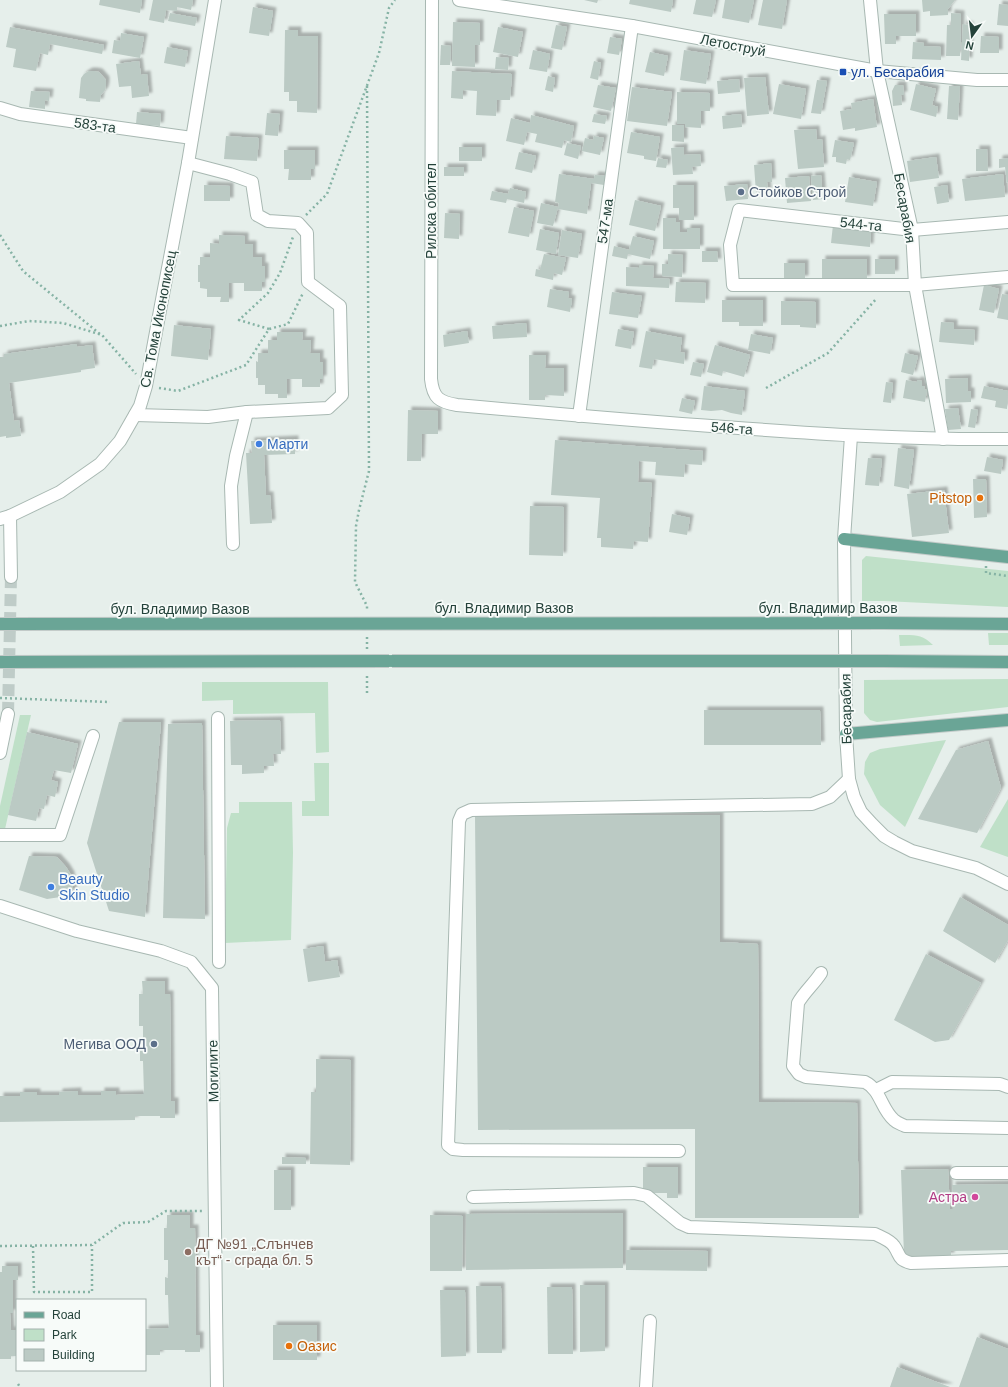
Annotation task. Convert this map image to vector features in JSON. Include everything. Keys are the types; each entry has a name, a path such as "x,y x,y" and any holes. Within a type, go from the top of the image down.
{"main road":[{"path":"844,539 1008,558"},
{"name":"бул. Владимир Вазов","path":"0,624 1008,624"},
{"path":"0,662 1008,662"},
{"path":"846,734 1008,720"}],"street":[{"name":"Св. Тома Иконописец","path":"11,576 5,517 60,492 100,464 120,441 140,406 146,386 188,163 215,0"},
{"name":"Рилска обител","path":"432,0 431,379 432,391 438,398 446,403 457,405"},
{"name":"Летоструй","path":"459,0 632,26 877,71 977,80 1008,80"},
{"name":"Бесарабия","path":"870,0 877,71 912,230 915,285 943,440"},
{"name":"547-ма","path":"579,416 632,26"},
{"name":"583-та","path":"0,108 20,114 192,138"},
{"path":"135,415 208,417 247,412 328,408 342,396 340,306 308,282 307,233 298,223 268,221 257,215 252,182 230,174 188,163"},
{"name":"544-та","path":"915,285 733,285 730,245 739,210 912,230 1008,222"},
{"path":"915,285 1008,277"},
{"name":"546-та","path":"457,405 579,416 851,436 943,440 1008,439"},
{"path":"233,544 231,486 236,456 247,412"},
{"name":"Бесарабия","path":"851,436 844,539 846,734 849,779 854,796 861,812 884,836 912,851 976,868 1008,884"},
{"path":"0,753 8,714"},
{"path":"218,718 219,962"},
{"path":"0,835 60,835 94,736"},
{"path":"679,1151 463,1150 453,1149 448,1145 459,821 462,814 471,810 812,804 830,797 849,779"},
{"name":"Могилите","path":"0,906 76,931 161,951 191,962 212,988 218,1387"},
{"path":"821,973 798,1003 794,1066 799,1074 806,1077 866,1082 876,1090 888,1113 894,1120 905,1126 1008,1128"},
{"path":"876,1090 892,1082 1000,1084 1008,1087"},
{"path":"956,1173 1008,1173"},
{"path":"473,1197 634,1193 647,1196 680,1223 689,1227 875,1234 894,1245 902,1260 911,1263 1008,1260"},
{"path":"646,1387 650,1321"}],"path":[{"path":"308,282 288,324 269,329 240,320 268,293 280,273 298,223 327,194 379,53 389,8 395,0"},
{"path":"367,86 369,471 358,510 356,526 355,582 367,606 367,614"},
{"path":"0,235 23,270 102,335 146,386 178,391 246,365 269,329"},
{"path":"766,388 828,353 879,296"},
{"path":"0,326 29,321 64,323 102,335"},
{"path":"986,566 986,573 1008,576"},
{"path":"367,630 367,653"},
{"path":"367,669 367,693"},
{"path":"0,698 110,702"},
{"path":"0,1246 92,1245 123,1222 148,1222 166,1211 215,1210"},
{"path":"33,1246 34,1292 92,1292 92,1245"}],"green space":[{"path":"866,556 1008,571 1008,607 862,601 862,560"},
{"path":"988,633 1008,633 1008,645 989,645"},
{"path":"899,635 922,637 933,645 900,646"},
{"path":"1008,679 1008,707 877,722 870,720 864,713 864,680"},
{"path":"202,682 328,682 329,752 316,753 315,713 233,714 233,700 202,701"},
{"path":"20,715 31,715 5,829 0,828 0,806"},
{"path":"946,740 905,827 880,805 864,774 865,762 870,753 880,749"},
{"path":"314,763 329,763 329,816 302,816 302,801 315,801"},
{"path":"1008,799 1008,857 980,847"},
{"path":"239,802 292,802 293,853 291,940 225,943 227,828 231,813 239,813"}],"building":[{"path":"100,0 142,0 140,13 99,5"},
{"path":"153,0 193,0 191,10 177,7 177,11 166,10 164,23 149,20"},
{"path":"584,0 598,0 597,3"},
{"path":"630,0 673,0 671,12 629,4"},
{"path":"696,0 716,0 712,17 693,14"},
{"path":"725,0 754,0 749,23 722,18"},
{"path":"763,0 787,0 782,29 758,25"},
{"path":"922,0 955,0 948,9 948,15 930,16 930,11 923,12"},
{"path":"999,4 1008,5 1008,26 997,25"},
{"path":"253,7 273,11 269,36 249,33"},
{"path":"170,13 197,18 195,26 168,21"},
{"path":"951,13 961,14 960,56 946,56 947,25 951,25"},
{"path":"884,14 916,14 916,36 896,36 896,44 885,44"},
{"path":"453,22 480,23 480,45 475,45 475,67 452,66"},
{"path":"963,24 970,25 969,61 961,60"},
{"path":"556,25 567,27 562,50 551,48"},
{"path":"10,27 104,45 102,54 50,44 48,55 40,53 36,71 13,67 16,49 6,47"},
{"path":"498,27 523,32 518,57 493,52"},
{"path":"285,30 298,30 298,36 318,36 317,113 297,112 297,101 289,101 289,92 284,92"},
{"path":"121,33 144,37 140,58 112,53 114,40 120,41"},
{"path":"981,36 999,37 999,53 980,53"},
{"path":"610,37 622,39 619,55 607,53"},
{"path":"913,42 924,43 924,46 941,47 941,60 912,59"},
{"path":"441,45 451,46 450,65 440,65"},
{"path":"167,47 188,51 185,67 164,63"},
{"path":"533,50 550,54 547,72 529,69"},
{"path":"684,50 711,54 706,84 680,80"},
{"path":"650,52 668,56 664,76 645,72"},
{"path":"496,57 509,58 508,70 495,69"},
{"path":"139,61 141,75 147,74 149,96 132,98 131,86 119,87 116,64"},
{"path":"594,61 601,63 598,80 590,78"},
{"path":"89,71 99,72 106,80 105,90 101,95 100,102 86,101 86,99 79,98 81,78"},
{"path":"452,71 512,74 510,100 497,100 496,116 476,115 477,91 463,90 463,99 451,98"},
{"path":"548,76 555,78 553,92 545,90"},
{"path":"765,77 769,114 747,116 744,78"},
{"path":"739,79 740,92 718,94 717,81"},
{"path":"817,80 827,81 821,114 811,113"},
{"path":"779,84 806,89 801,119 773,114"},
{"path":"916,84 936,89 932,105 938,107 936,117 910,110"},
{"path":"598,85 616,88 611,111 593,107"},
{"path":"895,85 903,85 904,95 901,95 902,105 893,106 892,91"},
{"path":"949,86 960,86 958,120 947,119"},
{"path":"632,87 672,92 667,126 627,121"},
{"path":"31,91 50,92 49,101 45,100 45,109 29,107"},
{"path":"677,92 710,93 710,111 701,111 701,128 685,127 685,124 677,124"},
{"path":"873,99 877,127 855,131 855,128 843,130 840,111 852,109 851,103"},
{"path":"137,112 161,114 160,126 136,124"},
{"path":"267,113 280,114 278,136 265,135"},
{"path":"594,114 607,116 605,124 592,122"},
{"path":"741,114 742,127 723,129 722,116"},
{"path":"531,115 574,126 571,142 564,140 562,148 535,142 537,134 527,132 524,145 506,141 511,118 530,123"},
{"path":"672,125 684,125 684,142 672,141"},
{"path":"816,129 817,140 822,139 824,167 798,169 794,130"},
{"path":"631,132 660,137 656,161 644,159 644,156 627,153"},
{"path":"226,136 259,138 257,161 224,159"},
{"path":"594,136 604,138 600,155 582,151 585,138 593,140"},
{"path":"835,140 854,143 850,160 847,159 846,164 836,162 836,157 832,157"},
{"path":"567,143 581,146 578,159 564,155"},
{"path":"459,147 482,147 482,161 459,161"},
{"path":"684,147 684,155 700,154 701,166 692,167 693,174 673,175 671,148"},
{"path":"976,149 987,149 988,171 976,171"},
{"path":"284,150 315,150 315,169 311,169 311,180 288,180 289,169 284,169"},
{"path":"519,152 536,156 532,173 515,169"},
{"path":"936,157 939,178 910,182 907,161"},
{"path":"658,158 668,160 666,168 656,167"},
{"path":"1008,158 1007,183 1005,167 999,168 999,159"},
{"path":"771,163 772,182 767,182 768,192 756,193 754,165"},
{"path":"444,167 464,167 464,176 444,176"},
{"path":"559,174 594,179 595,175 606,176 604,185 591,183 587,214 558,209 559,203 555,202"},
{"path":"1003,174 1005,197 965,201 962,179"},
{"path":"821,175 823,199 813,200 811,176"},
{"path":"809,176 811,201 787,203 785,178"},
{"path":"849,177 877,182 873,206 845,202"},
{"path":"747,184 748,199 726,201 724,186"},
{"path":"204,185 230,186 230,201 204,201"},
{"path":"673,185 694,185 694,220 679,220 679,208 673,208"},
{"path":"947,185 949,202 937,204 934,187"},
{"path":"510,188 526,192 524,203 507,199 506,203 490,200 492,191 508,194"},
{"path":"635,200 661,206 655,231 629,225"},
{"path":"541,203 558,207 553,226 537,223"},
{"path":"514,207 534,211 529,237 508,233"},
{"path":"445,213 460,214 459,239 444,238"},
{"path":"663,218 676,218 676,222 680,222 680,232 687,232 687,228 700,228 700,249 663,249"},
{"path":"833,225 871,229 870,247 831,243"},
{"path":"540,229 559,233 556,254 536,250"},
{"path":"562,230 582,234 578,258 558,255"},
{"path":"219,235 245,236 245,244 253,244 253,257 262,257 262,266 265,266 265,282 262,282 262,291 244,291 244,283 229,283 229,302 220,302 221,297 207,297 207,289 200,288 200,282 198,282 198,265 200,265 200,257 210,257 210,243 219,244"},
{"path":"633,236 654,241 650,259 628,254 627,259 612,256 614,246 629,250"},
{"path":"702,251 717,251 718,262 702,262"},
{"path":"544,254 566,258 562,275 554,273 553,280 535,276 536,269 540,270"},
{"path":"668,254 683,255 682,277 662,276 662,264 668,264"},
{"path":"822,259 867,259 867,279 822,279"},
{"path":"875,259 895,259 895,274 875,274"},
{"path":"784,263 805,263 805,279 784,279"},
{"path":"639,265 654,266 653,278 670,279 669,288 626,286 626,267 639,268"},
{"path":"676,282 706,283 705,303 675,302"},
{"path":"984,285 999,289 994,313 979,310"},
{"path":"550,289 569,292 568,298 572,299 570,312 547,307"},
{"path":"612,292 642,296 638,318 609,314"},
{"path":"1002,294 1008,295 1008,320 997,318"},
{"path":"722,300 763,300 763,326 739,326 739,322 722,322"},
{"path":"781,301 816,302 816,328 800,327 800,325 781,325"},
{"path":"941,322 954,323 954,329 975,330 974,345 939,342"},
{"path":"526,323 527,337 493,339 492,326"},
{"path":"174,325 211,329 208,360 171,356"},
{"path":"618,329 634,332 631,349 615,346"},
{"path":"467,331 469,343 444,347 443,335"},
{"path":"646,331 682,338 680,352 685,353 684,364 654,359 652,369 639,367"},
{"path":"277,332 303,332 302,340 311,340 310,353 320,353 320,362 323,362 323,379 320,379 320,387 302,387 302,379 287,379 287,398 278,398 278,394 265,394 265,385 258,385 258,378 256,378 256,361 258,362 258,353 268,353 268,340 277,340"},
{"path":"751,334 773,338 770,354 748,350"},
{"path":"77,344 77,347 92,345 95,368 81,370 81,372 9,383 14,421 19,420 21,436 6,438 6,436 0,437 0,357 4,357 4,354"},
{"path":"715,345 750,355 744,377 723,371 722,376 707,372"},
{"path":"905,353 918,356 913,375 901,372"},
{"path":"529,355 546,355 545,368 564,368 564,396 545,395 545,400 529,400"},
{"path":"693,362 704,364 701,377 690,375"},
{"path":"968,378 968,391 971,391 971,402 946,403 945,379"},
{"path":"906,380 917,382 917,380 922,381 922,386 925,386 924,389 927,390 925,402 903,398"},
{"path":"886,382 893,383 891,403 883,402"},
{"path":"704,386 745,391 742,415 722,410 701,410"},
{"path":"984,386 1008,391 1007,409 995,407 996,401 981,398"},
{"path":"682,398 695,401 692,414 679,411"},
{"path":"958,408 961,429 948,430 945,409"},
{"path":"971,409 978,410 975,428 968,427"},
{"path":"408,410 438,411 438,434 422,434 421,461 407,461"},
{"path":"295,439 295,454 264,455 266,495 270,495 272,523 250,524 246,453 252,453 251,441"},
{"path":"555,440 703,451 702,465 685,464 684,477 655,475 656,462 639,461 638,482 652,483 648,542 634,541 633,549 601,547 601,538 597,538 600,498 551,495"},
{"path":"898,448 914,450 909,489 894,486"},
{"path":"987,457 1003,460 1001,474 984,471"},
{"path":"868,458 882,459 879,486 865,485"},
{"name":"Pitstop","path":"973,479 986,479 987,517 974,518"},
{"path":"944,490 949,533 912,537 907,494"},
{"path":"530,506 564,507 563,556 529,555"},
{"path":"672,514 690,518 687,535 669,532"},
{"path":"704,710 820,710 821,745 704,745"},
{"path":"280,720 281,754 273,754 274,766 264,766 264,773 242,774 242,765 231,765 230,721"},
{"path":"119,722 161,722 145,917 109,911 87,843"},
{"path":"202,723 205,919 163,918 168,724"},
{"path":"27,732 78,744 71,773 54,770 51,780 58,782 55,797 47,795 44,809 39,808 36,821 8,815"},
{"path":"988,741 1001,788 977,833 918,819 956,750"},
{"path":"720,815 720,942 758,944 759,1102 857,1103 859,1218 695,1218 695,1129 478,1130 475,816"},
{"path":"29,856 57,857 71,875 74,895 47,899 19,890"},
{"path":"960,897 1008,925 1008,940 995,963 943,931"},
{"path":"323,946 325,962 337,960 340,977 308,982 303,949"},
{"path":"926,954 981,983 949,1040 935,1042 894,1020"},
{"path":"142,981 165,981 165,994 170,994 171,1101 175,1101 175,1118 160,1118 160,1116 135,1116 135,1120 0,1122 0,1096 20,1096 20,1092 37,1092 37,1095 59,1095 59,1092 78,1091 78,1095 101,1095 101,1091 116,1091 116,1095 144,1094 143,1061 140,1061 140,1044 143,1043 143,1026 139,1026 139,994 143,994"},
{"path":"316,1059 351,1060 350,1165 310,1164 311,1092 316,1092"},
{"path":"282,1157 306,1158 306,1164 282,1164"},
{"path":"643,1167 678,1167 678,1198 667,1198 667,1193 643,1193"},
{"path":"948,1169 950,1209 953,1209 952,1185 1008,1184 1008,1250 951,1251 951,1256 904,1256 901,1170"},
{"path":"274,1170 291,1170 291,1210 274,1210"},
{"path":"623,1213 623,1268 466,1270 466,1214"},
{"path":"167,1215 190,1215 190,1228 195,1228 196,1335 200,1335 200,1352 185,1352 185,1350 160,1350 160,1355 146,1355 146,1329 169,1328 168,1295 165,1295 165,1277 168,1278 168,1260 164,1260 164,1228 167,1228"},
{"path":"430,1215 463,1216 462,1271 430,1271"},
{"path":"626,1250 708,1251 707,1271 626,1270"},
{"path":"2,1266 18,1266 18,1280 13,1280 13,1313 10,1313 11,1330 16,1330 16,1356 11,1356 11,1359 0,1359 0,1272 2,1272"},
{"path":"580,1285 605,1285 605,1351 580,1352"},
{"path":"476,1286 501,1286 502,1353 477,1353"},
{"path":"547,1287 572,1287 573,1354 548,1354"},
{"path":"440,1290 465,1290 466,1356 441,1357"},
{"path":"273,1325 317,1325 317,1360 273,1360"},
{"path":"977,1337 1008,1349 1008,1387 959,1387"},
{"path":"897,1367 950,1387 890,1387"}],"tunnel":[{"path":"8,714 11,577"}],"place":[{"name":"ул. Бесарабия","path":"843,72"},
{"name":"Стойков Строй","path":"741,192"},
{"name":"Марти","path":"259,444"},
{"name":"Pitstop","path":"980,498"},
{"name":"Beauty Skin Studio","path":"51,887"},
{"name":"Мегива ООД","path":"154,1044"},
{"name":"Астра","path":"975,1197"},
{"name":"ДГ №91 „Слънчев кът“ - сграда бл. 5","path":"188,1252"},
{"name":"Оазис","path":"289,1346"}]}
